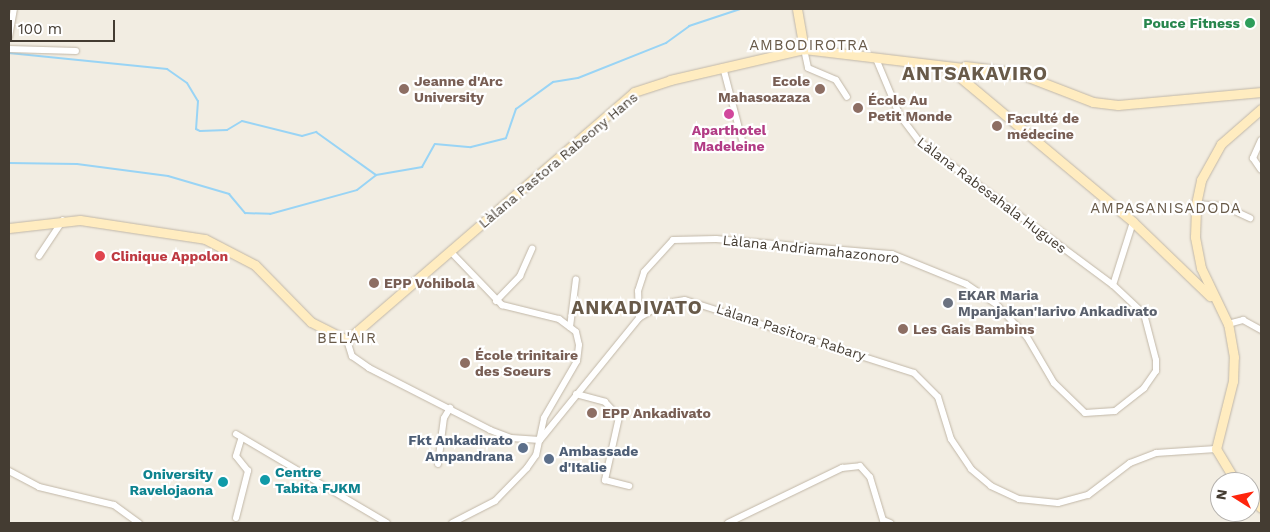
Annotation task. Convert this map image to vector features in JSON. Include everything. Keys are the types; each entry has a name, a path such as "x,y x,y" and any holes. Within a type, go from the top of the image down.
{"main road":[{"path":"797,10 804,49 877,61 1023,75 1093,102 1118,105 1261,92"},
{"name":"Làlana Pastora Rabeony Hans","path":"347,340 634,92 723,67 804,49"},
{"path":"936,67 961,75 979,88 1133,222 1213,299"},
{"path":"979,88 984,70"},
{"path":"1230,472 1216,449 1233,382 1228,324 1213,299 1201,268 1194,237 1196,204 1202,180 1221,144 1261,109"},
{"path":"9,228 64,219 205,239 255,265 317,327 347,340"},
{"path":"1190,276 1201,268"}],"street":[{"path":"9,37 14,9"},
{"path":"9,49 76,51"},
{"path":"804,49 808,68 836,80 847,97"},
{"name":"Làlana Rabesahala Hugues","path":"877,61 900,116 919,142 1114,285"},
{"path":"723,67 742,140"},
{"path":"1261,140 1253,163 1261,170"},
{"path":"1196,204 1224,206 1250,218"},
{"path":"39,256 64,219"},
{"path":"1114,285 1133,222"},
{"name":"Làlana Andriamahazonoro","path":"639,318 638,291 644,272 673,240 716,239 892,254 966,284 996,304 1027,337 1054,383 1075,407 1099,415 1129,402 1156,371 1151,331 1144,314 1114,285"},
{"path":"496,301 520,276 532,249"},
{"path":"451,252 496,301 570,327"},
{"path":"452,523 486,506 512,486 536,455 544,418 577,361 579,345 570,327 576,279"},
{"name":"Làlana Pasitora Rabary","path":"540,440 639,318 662,304 685,300 706,304 914,373 938,397 951,439 971,469 991,486 1019,499 1058,503 1088,494 1130,462 1156,453 1216,449"},
{"path":"1228,324 1242,320 1261,330"},
{"path":"347,340 352,356 369,368 511,438 540,440"},
{"path":"576,394 605,402 620,417 605,480 629,486"},
{"path":"438,464 444,418 450,408"},
{"path":"236,434 241,440 312,476 332,493 387,523"},
{"path":"236,518 248,471 236,456 241,440"},
{"path":"728,523 842,468 854,466 870,476 882,520 890,523"},
{"path":"9,471 44,489 114,505 139,523"}],"waterway":[{"path":"9,163 77,164 168,176 229,194 245,213 270,214 357,190 376,175 422,167 435,144 471,147 506,138 516,109 553,82 578,78 666,43 689,26 740,9"},
{"path":"9,53 167,69 187,83 198,101 196,129 200,131 227,130 242,121 302,136 316,132 376,175"}],"place":[{"name":"Pouce Fitness","path":"1250,23"},
{"name":"Jeanne d'Arc University","path":"404,89"},
{"name":"Ecole Mahasoazaza","path":"820,89"},
{"name":"École Au Petit Monde","path":"858,108"},
{"name":"Aparthotel Madeleine","path":"729,114"},
{"name":"Faculté de médecine","path":"997,126"},
{"name":"Clinique Appolon","path":"100,256"},
{"name":"EPP Vohibola","path":"374,283"},
{"name":"EKAR Maria Mpanjakan'Iarivo Ankadivato","path":"948,303"},
{"name":"Les Gais Bambins","path":"903,329"},
{"name":"École trinitaire des Soeurs","path":"465,363"},
{"name":"EPP Ankadivato","path":"592,413"},
{"name":"Fkt Ankadivato Ampandrana","path":"523,448"},
{"name":"Ambassade d'Italie","path":"549,459"},
{"name":"Centre Tabita FJKM","path":"265,480"},
{"name":"Oniversity Ravelojaona","path":"223,482"}],"district":[{"name":"AMBODIROTRA","path":"809,46"},
{"name":"ANTSAKAVIRO","path":"975,74"},
{"name":"AMPASANISADODA","path":"1166,209"},
{"name":"ANKADIVATO","path":"637,308"},
{"name":"BEL'AIR","path":"347,339"}]}
